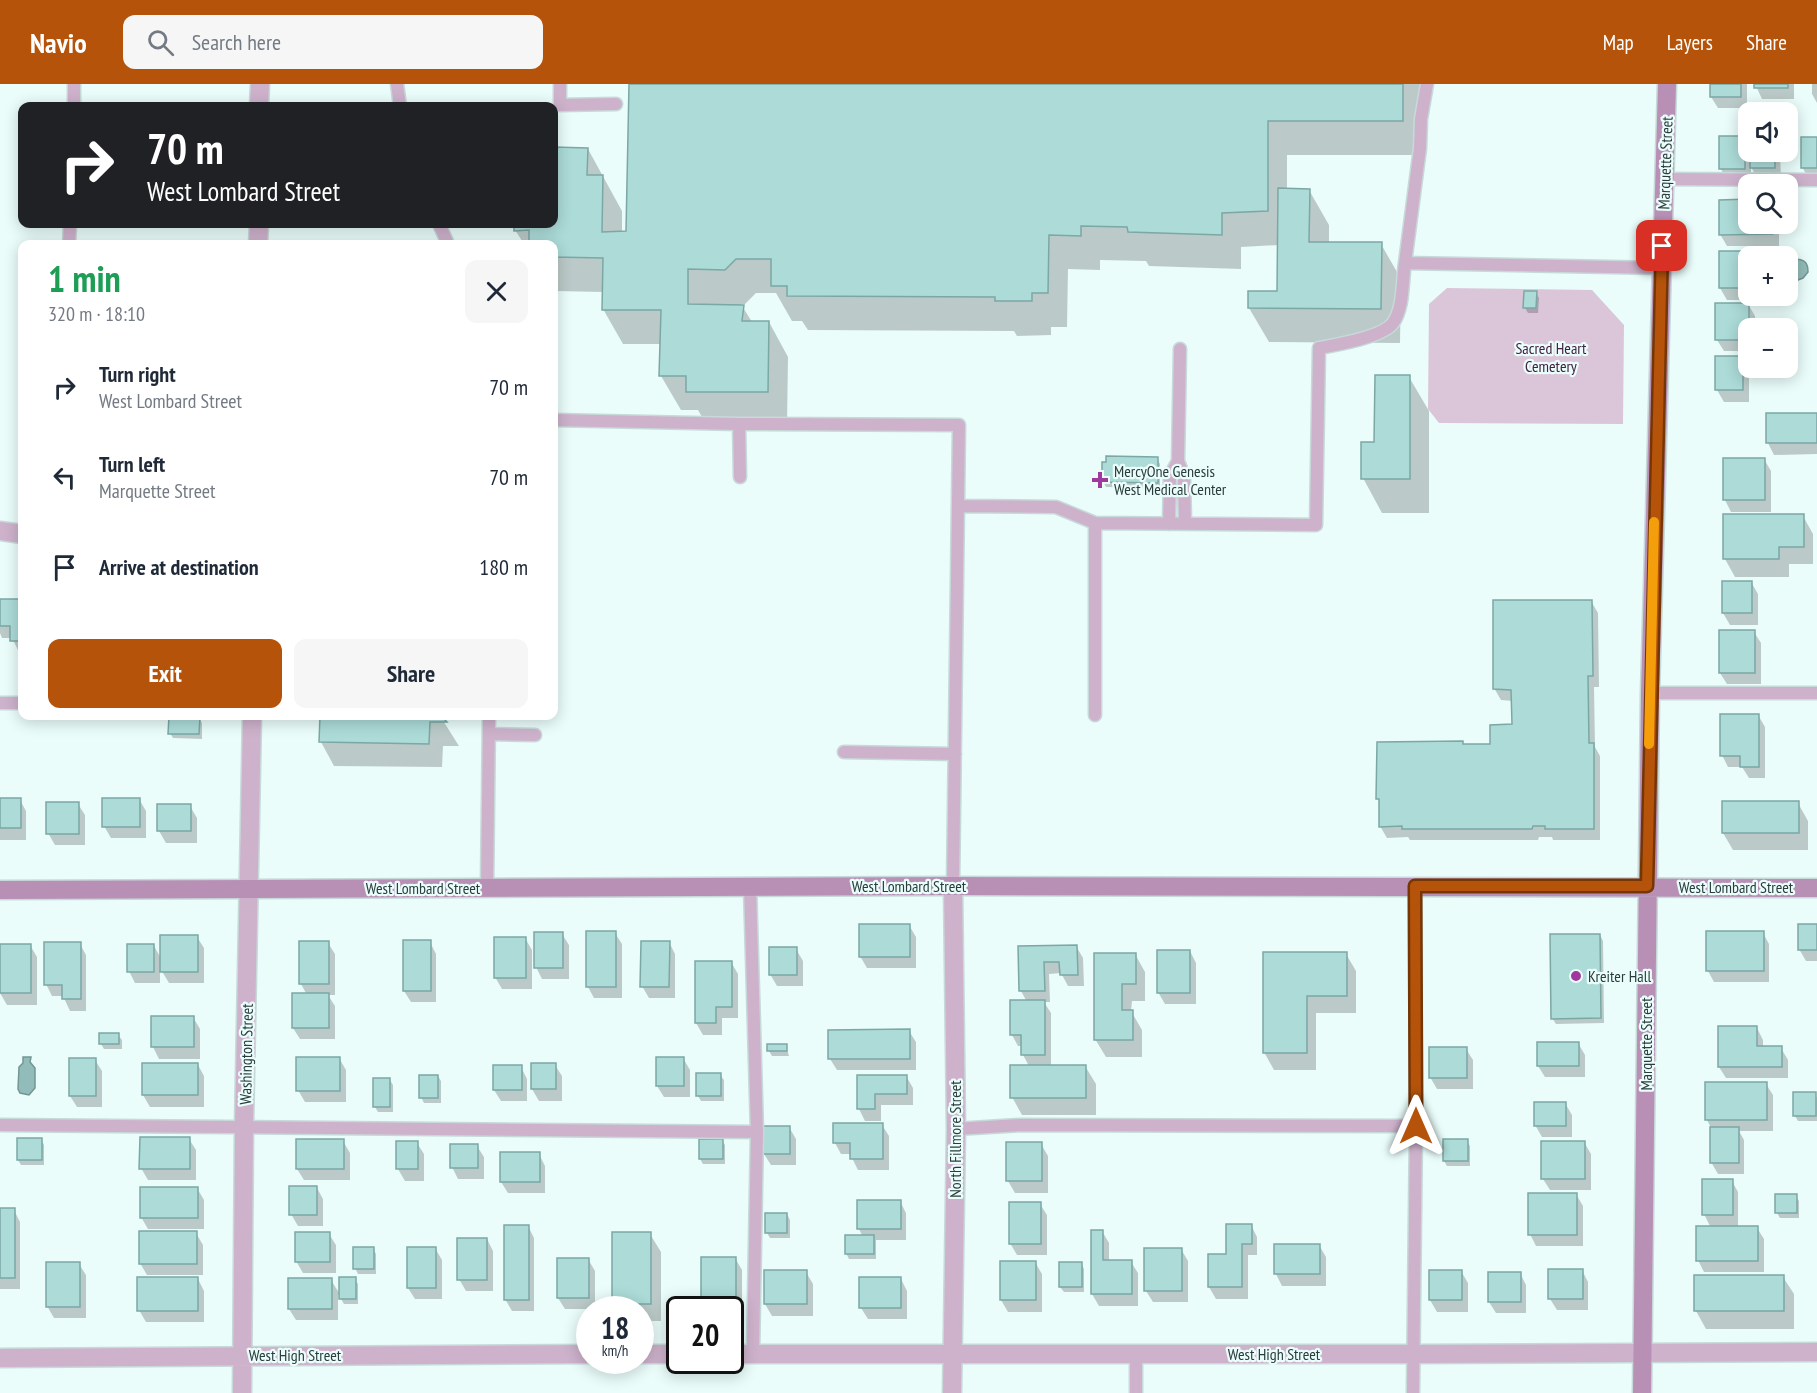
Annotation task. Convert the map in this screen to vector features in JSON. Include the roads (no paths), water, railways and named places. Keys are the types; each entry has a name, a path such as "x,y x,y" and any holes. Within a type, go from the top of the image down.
{"street":[{"path":"260,84 260,102"},
{"name":"Marquette Street","path":"1642,1393 1650,693 1667,84"},
{"path":"0,531 18,533"},
{"name":"Washington Street","path":"242,1393 244,1126 252,720"},
{"name":"West Lombard Street","path":"0,890 953,886 1817,888"},
{"name":"North Fillmore Street","path":"952,1393 956,1129 953,886"},
{"name":"West High Street","path":"744,1354 1817,1352"},
{"name":"West High Street","path":"0,1358 576,1354"}],"lane":[{"path":"74,84 74,102"},
{"path":"397,84 399,102"},
{"path":"560,84 560,105 616,104"},
{"path":"959,506 1056,507 1095,523 1316,525 1319,348 1365,338 1392,325 1399,310 1427,84"},
{"path":"1664,179 1817,180"},
{"path":"1405,263 1661,268"},
{"path":"1180,349 1178,461 1184,477 1185,524"},
{"path":"558,420 959,425 953,886"},
{"path":"739,424 740,477"},
{"path":"1169,524 1170,476 1178,461"},
{"path":"1095,523 1095,715"},
{"path":"1650,693 1817,693"},
{"path":"0,703 18,703"},
{"path":"487,888 489,720"},
{"path":"489,734 535,735"},
{"path":"844,752 955,754"},
{"path":"1413,1393 1416,1126 1415,886"},
{"path":"750,887 757,1132 753,1354"},
{"path":"0,1125 757,1132"},
{"path":"956,1129 1020,1125 1416,1126"},
{"path":"1136,1354 1136,1393"}],"water":[{"path":"1798,260 1805,262 1807,266 1808,272 1798,280"},
{"path":"23,1057 31,1057 30,1062 35,1068 35,1088 29,1095 20,1093 18,1089 19,1067 23,1063"}],"place":[{"name":"MercyOne Genesis West Medical Center","path":"1100,480"},
{"name":"Kreiter Hall","path":"1576,976"}],"park label":[{"name":"Sacred Heart Cemetery","path":"1551,357"}]}
